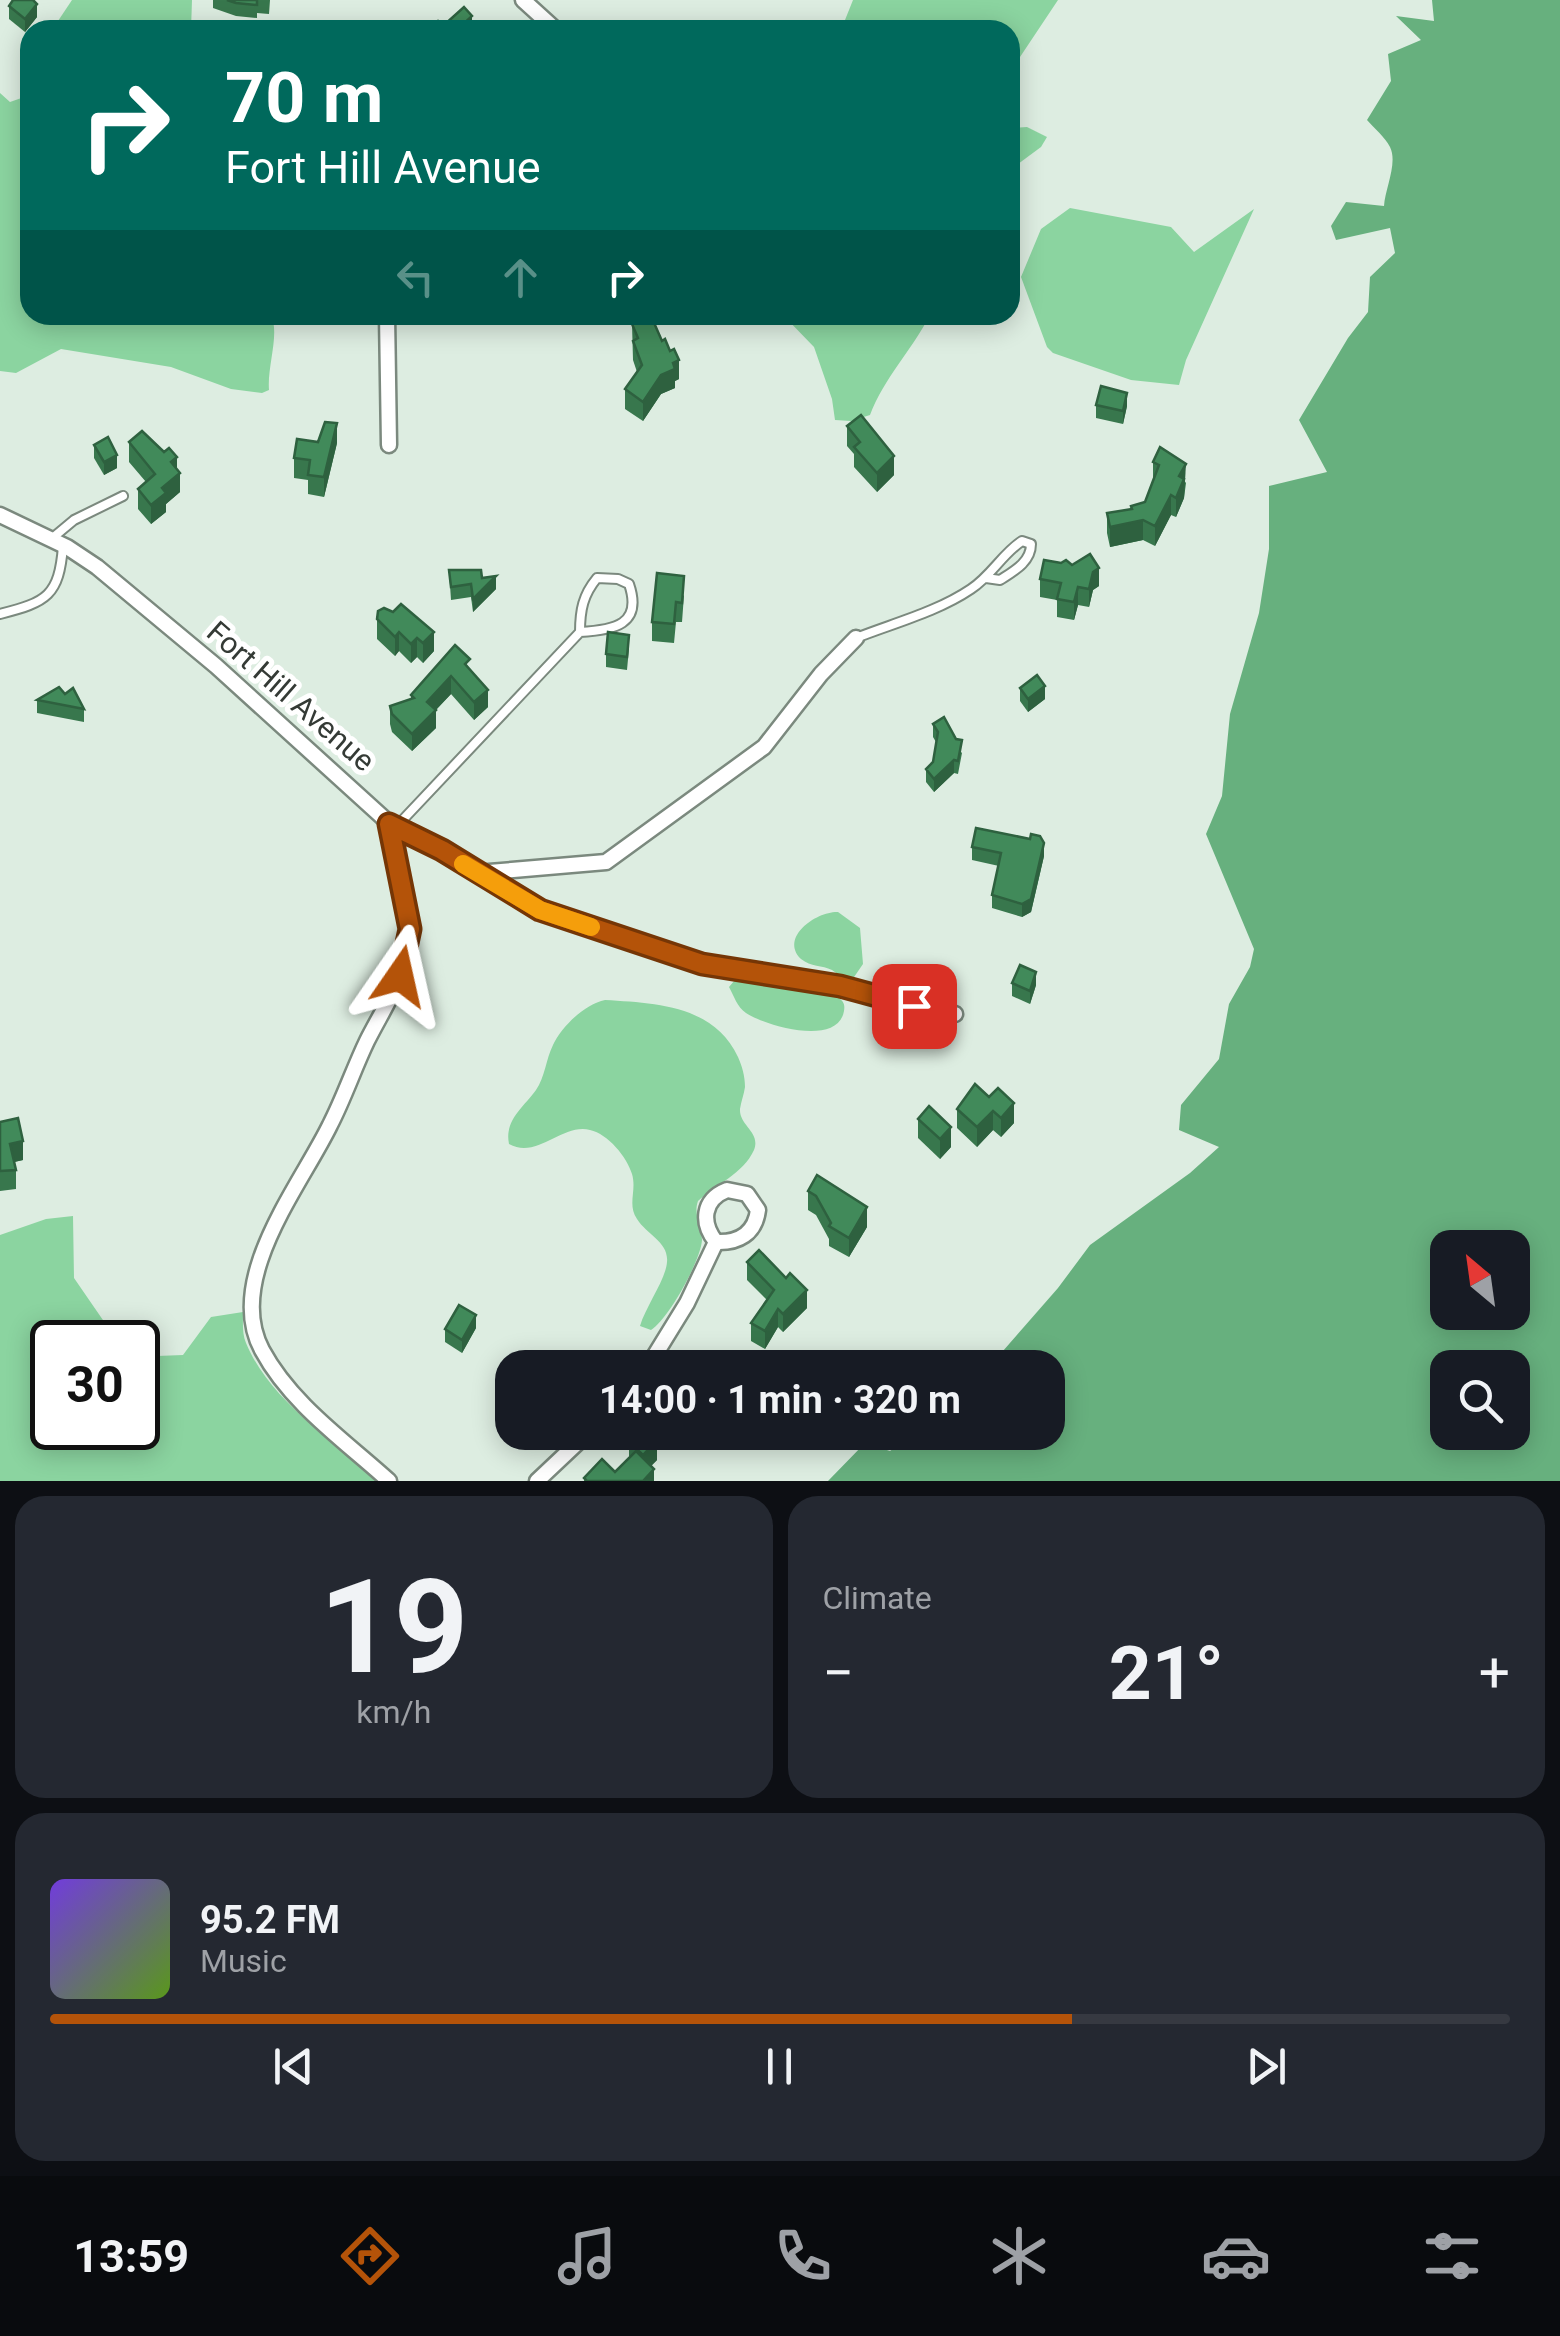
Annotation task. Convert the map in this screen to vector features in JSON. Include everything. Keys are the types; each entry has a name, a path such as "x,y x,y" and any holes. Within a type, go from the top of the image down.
{"street":[{"path":"523,0 545,20"},
{"path":"387,325 389,445"},
{"name":"Fort Hill Avenue","path":"0,515 97,567 216,666 393,825 540,910 702,964 840,986 955,1014"},
{"path":"477,872 606,862 764,747 821,674 856,638"},
{"path":"389,1481 292,1394 278,1376 260,1346 253,1305 276,1217 330,1126 400,976 410,929 393,825"},
{"path":"658,1350 687,1304 716,1242"},
{"path":"537,1481 570,1450"}],"lane":[{"path":"0,614 42,602 61,573 56,543 74,520 123,496"},
{"path":"856,638 942,604 986,578 1016,545 1022,541 1030,544 1027,559 1015,571 1000,580 986,578"},
{"path":"393,825 580,632 615,628 630,617 635,600 630,584 597,578 586,591 580,632"}],"shaded area":[{"path":"72,0 192,0 191,20 59,20"},
{"path":"853,0 1058,0 1020,57 1020,20 845,20"},
{"path":"1432,0 1560,0 1560,1481 828,1481 858,1450 1065,1450 1065,1350 1004,1350 1090,1245 1190,1173 1219,1147 1179,1130 1181,1105 1219,1059 1229,1004 1250,967 1254,949 1206,834 1222,796 1230,714 1259,613 1269,549 1269,486 1327,472 1299,420 1368,312 1370,277 1395,253 1390,228 1336,240 1331,226 1346,202 1384,206 1392,153 1367,120 1391,81 1388,54 1421,40 1396,16 1434,21"},
{"path":"0,93 10,102 20,98 20,325 273,325 274,331 269,390 262,393 231,389 171,367 61,349 16,373 0,371"},
{"path":"1020,127 1047,137 1041,147 1020,163"},
{"path":"1070,208 1171,227 1194,252 1254,209 1186,360 1179,385 1131,380 1053,353 1047,347 1021,277 1041,229"},
{"path":"793,325 924,325 870,415 851,421 835,420 814,347"},
{"path":"838,912 860,928 863,964 852,980 845,981 832,970 805,962 795,951 803,927 820,916"},
{"path":"740,974 817,987 841,999 844,1011 839,1022 816,1031 769,1023 738,1005 729,987"},
{"path":"605,1000 681,1010 714,1027 741,1064 745,1087 741,1115 755,1138 754,1150 743,1166 698,1201 702,1240 696,1261 674,1302 651,1330 640,1326 663,1276 667,1255 634,1213 632,1174 621,1154 603,1136 580,1129 530,1148 509,1144 512,1121 539,1085 557,1038 582,1011"},
{"path":"73,1216 74,1278 103,1320 30,1320 30,1450 160,1450 160,1356 183,1355 211,1317 243,1312 246,1343 270,1383 376,1481 0,1481 0,1235 46,1219"}],"building":[{"path":"13,0 33,0 37,4 25,19 9,6"},
{"path":"227,0 257,0 257,5 236,3"},
{"path":"464,7 472,16 468,20 450,20"},
{"path":"632,325 655,325 662,341 665,339 670,351 674,349 679,360 673,363 675,369 661,375 643,402 625,389 642,365 633,341 638,338"},
{"path":"1101,386 1127,393 1123,411 1096,405"},
{"path":"861,415 894,456 877,473 854,447 860,442 847,426"},
{"path":"325,422 337,423 324,477 308,475 310,460 294,458 297,439 318,442"},
{"path":"142,431 164,452 169,448 177,457 171,462 180,473 162,488 166,493 151,505 138,489 155,474 129,442"},
{"path":"108,437 117,455 104,462 94,445"},
{"path":"1160,447 1186,464 1179,476 1184,479 1176,498 1171,495 1155,526 1143,520 1110,527 1107,513 1132,509 1131,506 1145,502 1159,465 1153,462"},
{"path":"1090,554 1099,568 1093,572 1089,589 1078,587 1074,602 1057,599 1061,583 1040,579 1044,560 1066,560 1072,565"},
{"path":"449,570 481,570 482,578 496,576 473,599 471,584 451,587"},
{"path":"657,573 684,576 682,603 676,602 674,624 652,622"},
{"path":"401,604 434,632 423,643 417,638 411,644 399,632 395,637 377,619 378,611 384,608 393,612"},
{"path":"608,632 629,635 627,657 606,654"},
{"path":"455,645 470,659 465,664 488,690 474,702 451,676 427,702 436,710 412,734 392,714 390,706 414,698 411,695"},
{"path":"1037,675 1045,686 1028,699 1020,688"},
{"path":"59,687 65,694 73,688 84,709 37,700"},
{"path":"944,717 956,739 962,740 958,761 954,760 934,779 926,769 933,762 938,732 933,724"},
{"path":"976,828 1030,839 1031,834 1040,836 1044,843 1031,899 1022,904 992,895 1001,853 972,847"},
{"path":"1020,965 1036,972 1030,991 1012,983"},
{"path":"975,1084 989,1097 998,1088 1014,1103 1001,1118 993,1111 977,1127 957,1109"},
{"path":"929,1106 951,1127 940,1139 918,1119"},
{"path":"18,1118 23,1141 10,1144 16,1170 0,1171 0,1122"},
{"path":"817,1175 867,1207 849,1238 829,1226 831,1223 816,1196 808,1191"},
{"path":"759,1250 786,1278 790,1273 807,1290 783,1314 778,1309 765,1331 751,1323 774,1290 747,1262"},
{"path":"459,1305 476,1315 462,1340 445,1329"},
{"path":"636,1451 654,1469 643,1481 584,1478 602,1459 615,1472"}],"slow traffic":[{"path":"463,864 540,910 591,927"}],"route":[{"path":"400,976 410,929 389,824 442,850 540,910 702,964 840,986 914,1006"}]}
